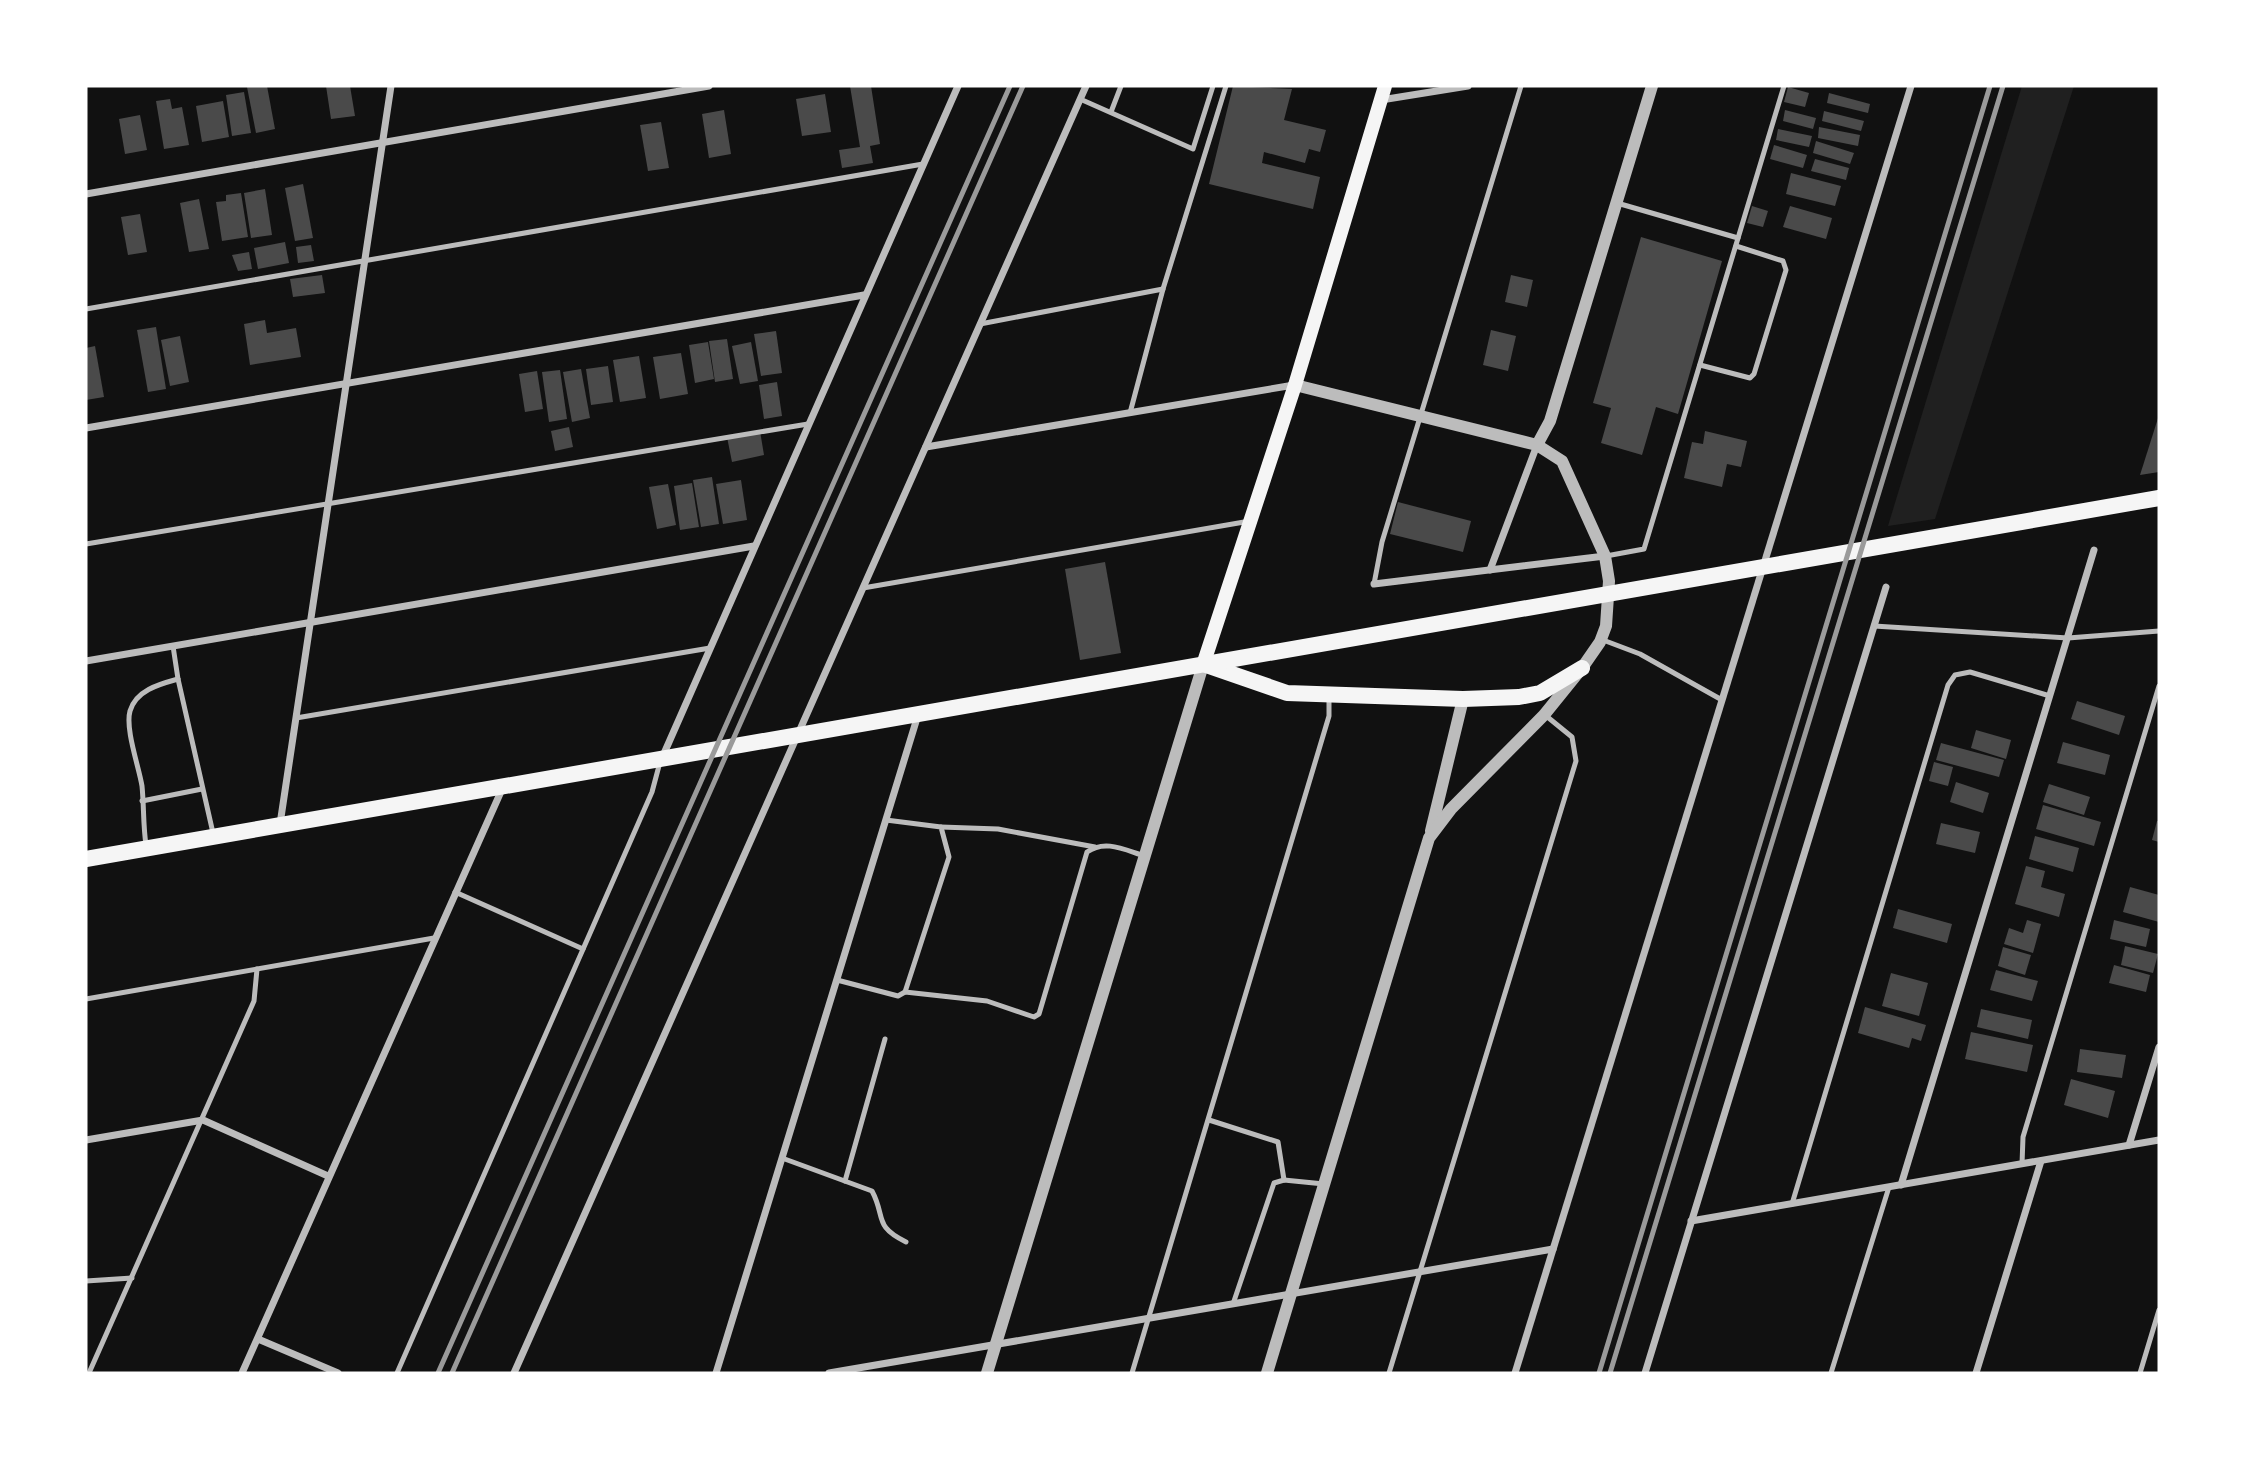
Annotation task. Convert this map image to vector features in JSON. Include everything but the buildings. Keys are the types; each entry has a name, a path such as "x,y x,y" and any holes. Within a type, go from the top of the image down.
{"main road":[{"path":"1203,664 1295,385 1384,86"},
{"path":"86,859 2159,498"},
{"path":"1203,664 1287,693 1463,699 1519,697 1540,693 1582,668"}],"street":[{"path":"280,825 391,86"},
{"path":"86,194 709,86"},
{"path":"661,759 958,86"},
{"path":"514,1373 1086,86"},
{"path":"1380,100 1468,86"},
{"path":"1490,570 1537,445 1550,421 1652,86"},
{"path":"1515,1373 1911,86"},
{"path":"86,428 864,295"},
{"path":"926,447 1295,385 1537,445 1563,461 1605,556 1609,581 1608,612 1601,639 1582,668 1544,715 1451,809 1429,838"},
{"path":"86,662 754,546"},
{"path":"1901,1185 2094,550"},
{"path":"1374,583 1605,556"},
{"path":"1645,1373 1886,587"},
{"path":"987,1373 1203,664"},
{"path":"1267,1373 1429,838 1463,699"},
{"path":"716,1373 918,714"},
{"path":"242,1373 503,786"},
{"path":"2129,1145 2159,1047"},
{"path":"86,1140 204,1120 328,1176"},
{"path":"1691,1221 2159,1140"},
{"path":"1976,1373 2041,1161"},
{"path":"829,1373 1553,1249"},
{"path":"258,1339 338,1373"}],"lane":[{"path":"1111,112 1121,86"},
{"path":"1193,149 1213,86"},
{"path":"1130,413 1163,289 1226,86"},
{"path":"1374,583 1382,542 1521,86"},
{"path":"1605,556 1644,549 1784,86"},
{"path":"1080,99 1205,155"},
{"path":"86,309 923,164"},
{"path":"1616,203 1738,238"},
{"path":"1700,365 1739,377 1750,378 1754,374 1786,270 1783,261 1736,246"},
{"path":"980,324 1163,289"},
{"path":"86,544 808,424"},
{"path":"863,588 1250,521"},
{"path":"1874,626 2068,638 2159,631"},
{"path":"1601,639 1640,654 1722,700"},
{"path":"173,646 214,836"},
{"path":"296,718 710,648"},
{"path":"1792,1204 1948,685 1955,675 1970,672 2050,696"},
{"path":"146,848 129,712 136,700 151,687 178,679"},
{"path":"2022,1164 2022,1137 2159,685"},
{"path":"1132,1373 1329,716 1329,694"},
{"path":"1389,1373 1576,761 1573,737 1544,715"},
{"path":"397,1373 652,792 661,759"},
{"path":"142,801 202,789"},
{"path":"886,820 941,827 998,829 1095,847 1109,845 1145,856"},
{"path":"905,992 949,857 948,845 941,827"},
{"path":"837,980 898,996 905,992 987,1002 1034,1017 1039,1014 1083,859 1095,847"},
{"path":"455,892 583,949"},
{"path":"86,999 434,939"},
{"path":"89,1373 204,1120 254,1001 257,969"},
{"path":"845,1181 885,1040"},
{"path":"1209,1120 1278,1142 1284,1180"},
{"path":"782,1158 872,1191 880,1222 889,1233 906,1241"},
{"path":"1233,1304 1274,1183 1284,1180 1324,1185"},
{"path":"1831,1373 1889,1187"},
{"path":"86,1281 132,1278"},
{"path":"2140,1373 2159,1310"}],"shaded area":[{"path":"2022,86 2074,86 1935,519 1888,526"}],"railway":[{"path":"438,1373 1010,86"},
{"path":"452,1373 1023,86"},
{"path":"1599,1373 1990,86"},
{"path":"1610,1373 2003,86"}]}
